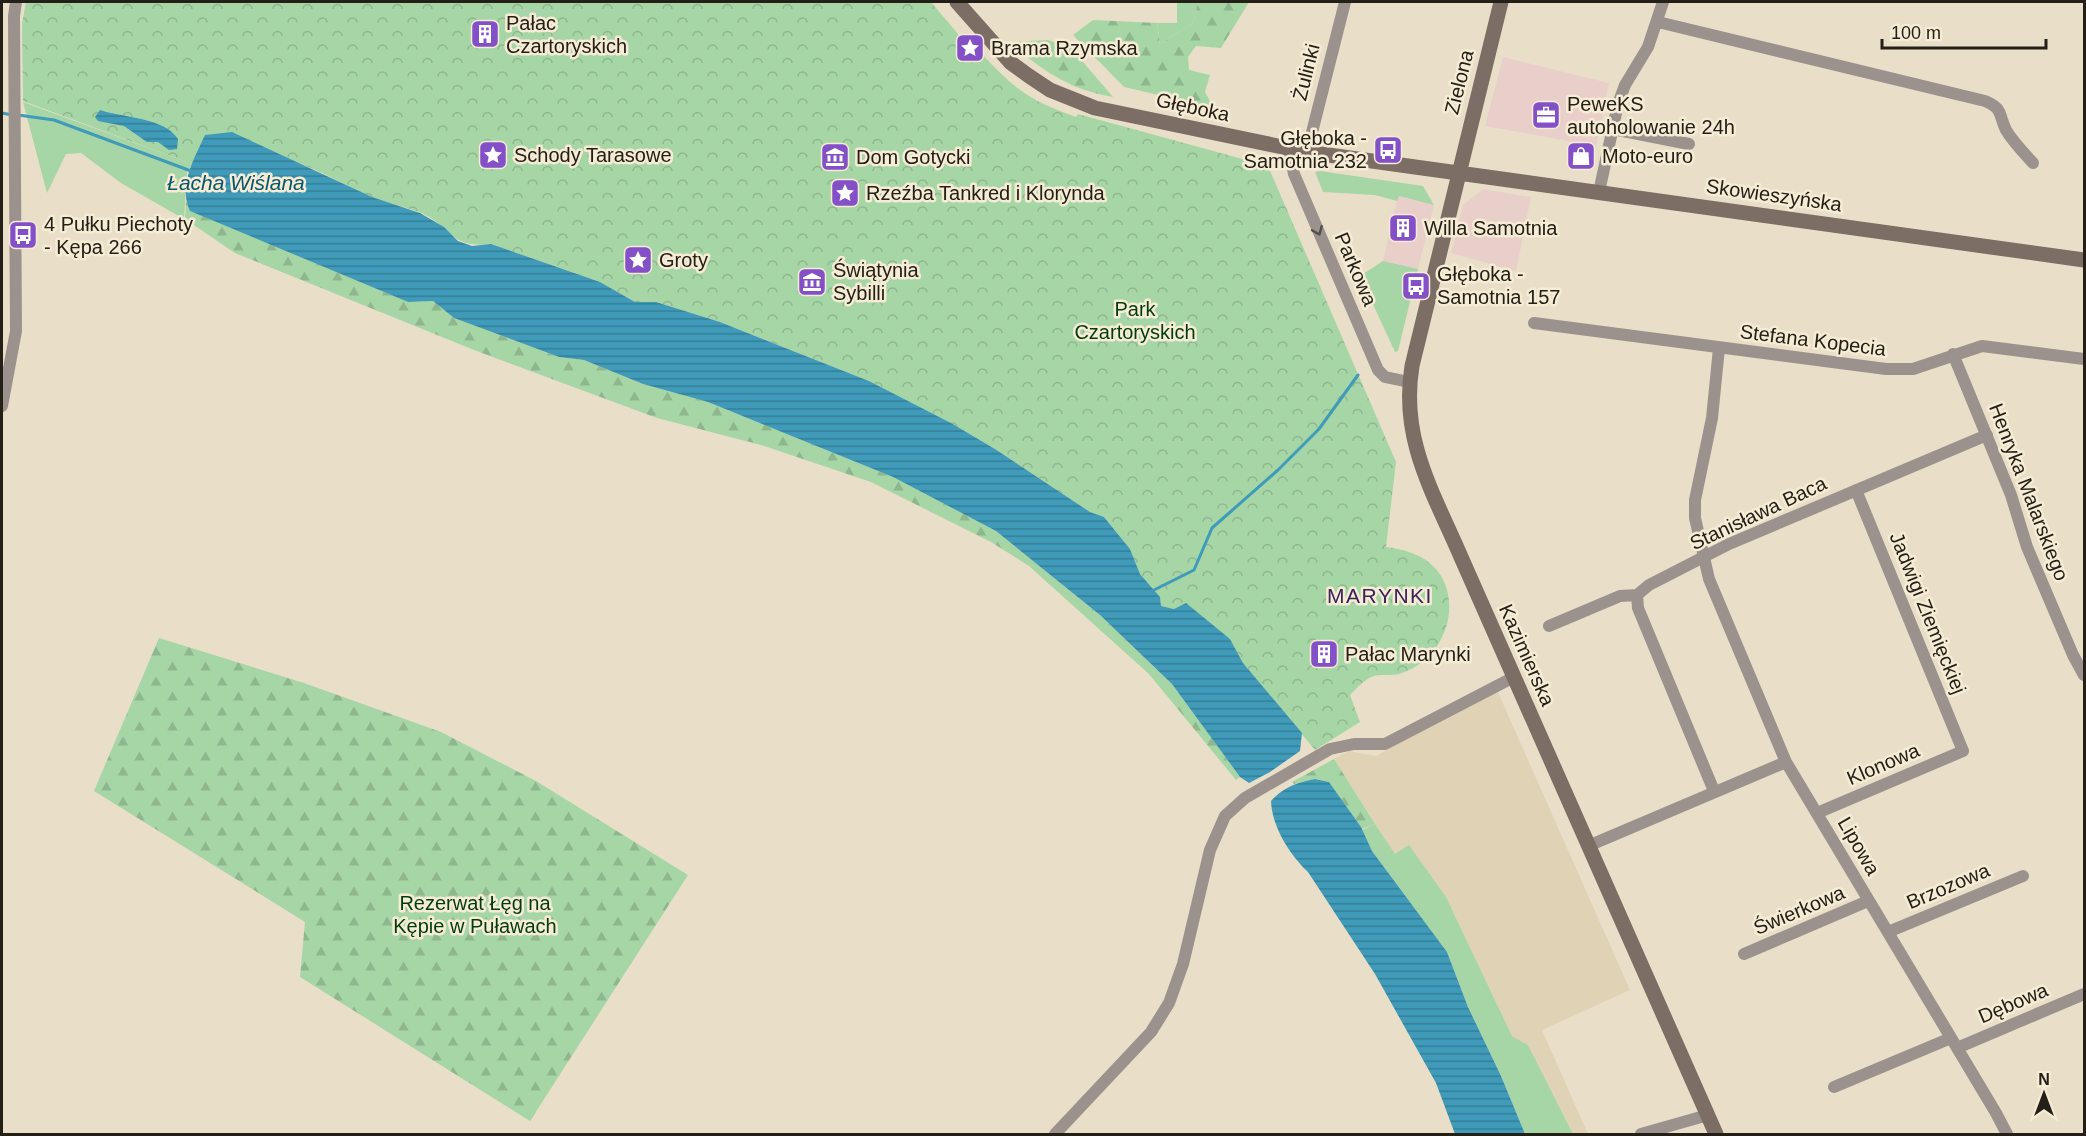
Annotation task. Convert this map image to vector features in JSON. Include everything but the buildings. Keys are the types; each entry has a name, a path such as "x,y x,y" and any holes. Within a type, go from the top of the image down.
{"main road":[{"name":"Głęboka","path":"957,2 1011,63 1050,90 1095,108 1289,149 1458,173"},
{"name":"Zielona","path":"1458,173 1501,2"},
{"name":"Skowieszyńska","path":"1458,173 2085,260"},
{"name":"Kazimierska","path":"1458,173 1409,382 1408,412 1414,446 1716,1134"}],"street":[{"path":"2,406 16,331 14,16 16,2"},
{"name":"Żulinki","path":"1306,152 1345,2"},
{"path":"1599,192 1625,85 1648,47 1664,2"},
{"path":"1658,22 1996,105 2002,115 2005,129 2033,164"},
{"path":"1613,129 1689,144"},
{"name":"Parkowa","path":"1289,149 1294,174 1378,370 1385,377 1409,382"},
{"name":"Stefana Kopecia","path":"1534,323 1901,370 1919,367 1969,348 1994,346 2085,359"},
{"name":"Lipowa","path":"1719,348 1712,418 1695,508 1703,559 1786,762 2007,1134"},
{"name":"Henryka Malarskiego","path":"1953,354 2011,495 2027,547 2073,655 2085,675"},
{"name":"Stanisława Baca","path":"1549,626 1620,596 1637,595 1649,585 1729,544 1986,435"},
{"name":"Jadwigi Ziemięckiej","path":"1856,490 1963,751"},
{"path":"1637,595 1638,608 1714,791"},
{"path":"1055,1134 1151,1032 1163,1013 1183,964 1216,832 1225,816 1245,798 1330,749 1353,744 1384,744 1514,677"},
{"name":"Klonowa","path":"1817,813 1963,751"},
{"path":"1588,846 1786,762"},
{"name":"Brzozowa","path":"1888,932 2023,876"},
{"name":"Świerkowa","path":"1744,954 1869,901"},
{"name":"Dębowa","path":"1834,1087 2085,994"},
{"path":"1641,1134 1708,1115"}],"shaded area":[{"path":"1503,57 1609,83 1596,146 1485,126"},
{"path":"1483,189 1531,197 1516,271 1451,253 1463,205"},
{"path":"1398,196 1434,205 1418,269 1383,261"},
{"path":"1497,690 1630,990 1542,1030 1588,1134 1573,1134 1528,1045 1512,1036 1446,897 1409,846 1395,855 1334,759 1349,751 1376,756"}],"green space":[{"name":"Park Czartoryskich","path":"26,2 931,2 975,54 979,51 1012,84 1045,105 1076,117 1078,114 1268,166 1396,462 1386,547 1421,557 1441,575 1449,597 1447,625 1442,637 1435,649 1414,667 1398,674 1374,676 1362,683 1350,695 1360,722 1315,750 1243,663 1230,639 1174,609 1161,606 1160,597 1140,574 1130,549 1104,517 1090,512 995,449 951,423 869,381 720,322 656,302 635,302 600,282 491,244 477,245 459,240 419,212 371,197 301,164 269,155 200,146 192,164 23,101 22,24"},
{"path":"1177,2 1198,2 1193,23 1160,44 1157,23 1177,23"},
{"path":"1198,2 1249,2 1221,48 1196,46 1188,57 1189,70 1210,75 1205,92 1211,103 1210,107 1124,87 1073,35 1093,20 1157,23 1160,44 1193,23"},
{"path":"1048,40 1071,48 1113,97 1083,90 1057,78 1010,42"},
{"path":"23,102 192,164 187,172 184,219 121,183 81,153 66,154 47,193"},
{"path":"1315,172 1423,186 1434,205 1399,196 1397,201 1375,195 1323,192"},
{"path":"186,201 191,211 408,302 433,301 454,318 559,357 584,360 643,384 708,402 893,477 996,531 1100,615 1172,684 1240,777 1236,780 1149,674 1029,566 991,542 871,482 761,445 657,418 474,350 235,253 185,219"},
{"path":"1383,261 1418,269 1398,351 1395,352 1360,276"},
{"name":"Rezerwat Łęg na Kępie w Puławach","path":"159,638 304,683 441,732 536,781 688,875 530,1121 300,977 305,922 94,791"},
{"path":"1334,759 1375,824 1362,829 1329,782 1315,779 1294,784 1292,782"},
{"path":"1375,824 1395,854 1409,845 1446,897 1512,1036 1528,1045 1573,1134 1525,1134 1501,1076 1468,1007 1447,952 1372,851 1362,830"}],"water":[{"path":"100,110 163,126 178,139 177,149 169,150 158,142 147,142 124,126 98,121 95,117"},
{"name":"Łacha Wiślana","path":"232,132 372,197 420,213 444,227 458,241 472,246 491,244 600,282 635,302 656,302 720,322 869,381 951,423 995,449 1090,512 1104,517 1130,549 1140,574 1160,597 1161,606 1174,609 1186,603 1230,639 1243,663 1302,733 1300,751 1270,772 1249,783 1240,777 1172,684 1100,615 996,531 893,477 708,402 643,384 584,360 559,357 454,318 433,301 408,302 190,211 186,192 187,182 192,163 205,135"},
{"path":"1315,779 1329,782 1361,827 1372,851 1447,952 1468,1007 1501,1076 1525,1134 1455,1134 1436,1083 1375,974 1278,830 1271,801 1291,786"}],"waterway":[{"path":"2,113 12,115"},
{"path":"18,115 54,120 191,171"},
{"path":"1154,590 1194,570 1212,528 1278,470 1319,429 1358,375"}],"place":[{"name":"Pałac Czartoryskich","path":"485,34"},
{"name":"Brama Rzymska","path":"970,48"},
{"name":"PeweKS autoholowanie 24h","path":"1546,115"},
{"name":"Głęboka - Samotnia 232","path":"1388,150"},
{"name":"Schody Tarasowe","path":"493,155"},
{"name":"Moto-euro","path":"1581,156"},
{"name":"Dom Gotycki","path":"835,157"},
{"name":"Rzeźba Tankred i Klorynda","path":"845,193"},
{"name":"Willa Samotnia","path":"1403,228"},
{"name":"4 Pułku Piechoty - Kępa 266","path":"23,235"},
{"name":"Groty","path":"638,260"},
{"name":"Świątynia Sybilli","path":"812,282"},
{"name":"Głęboka - Samotnia 157","path":"1416,286"},
{"name":"Pałac Marynki","path":"1324,654"}],"district":[{"name":"MARYNKI","path":"1380,595"}]}
